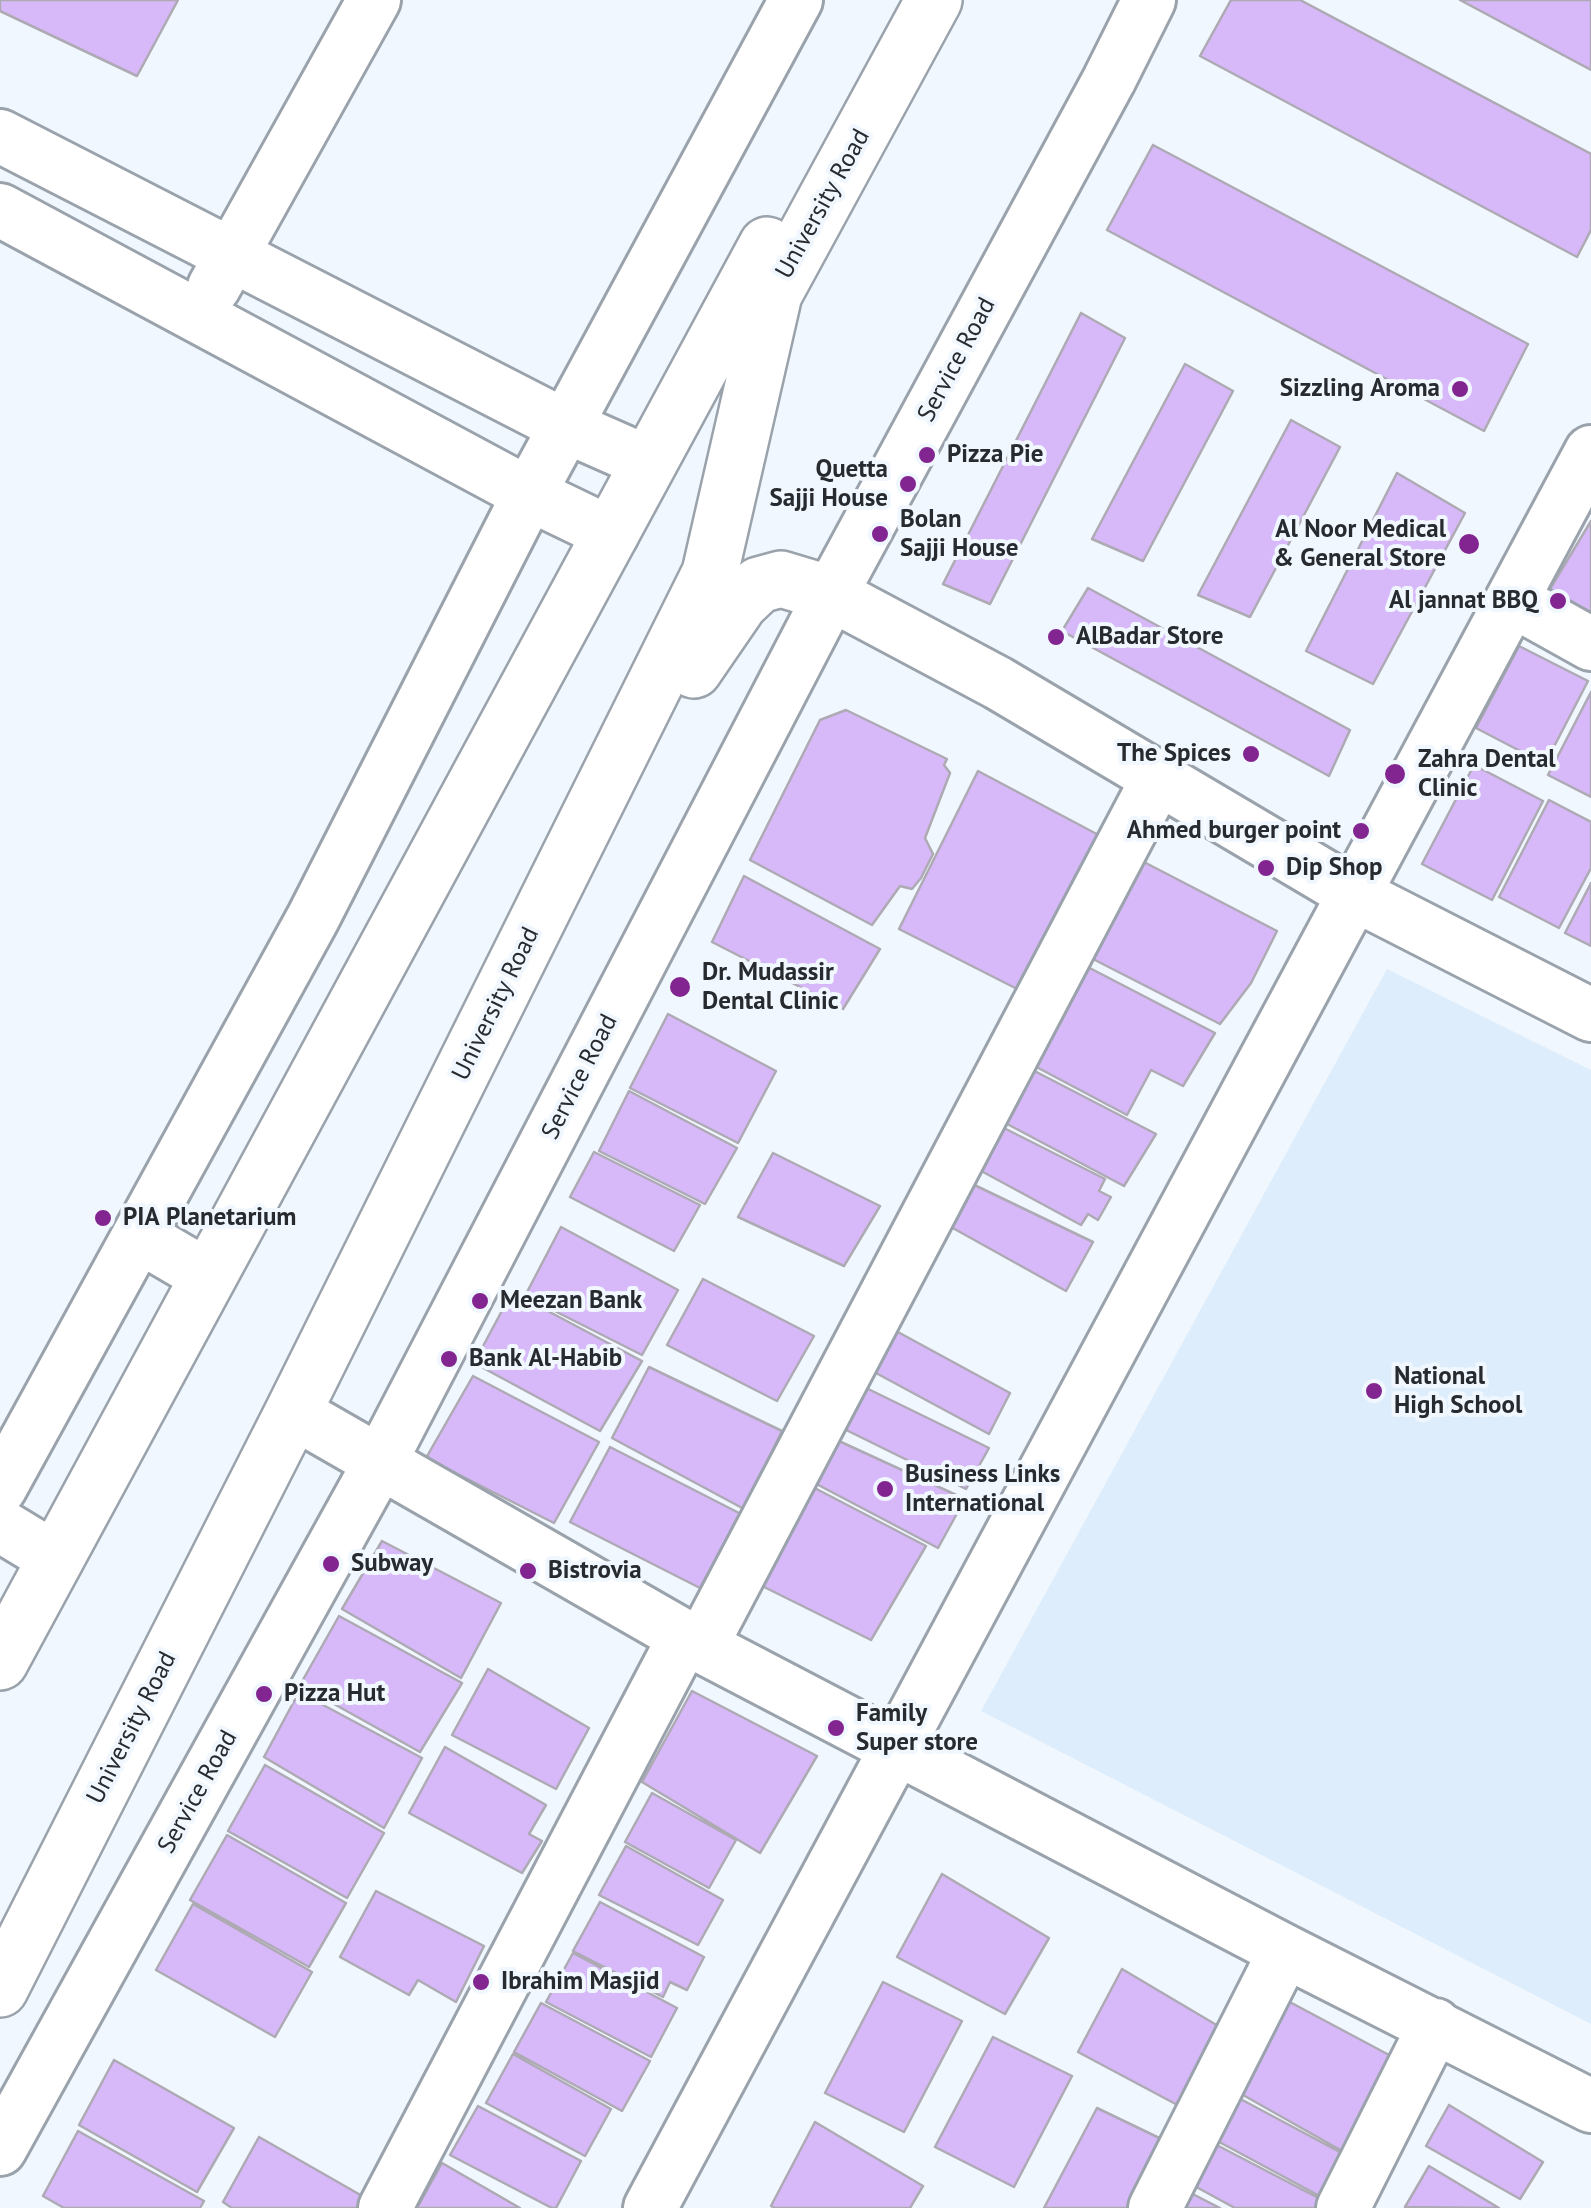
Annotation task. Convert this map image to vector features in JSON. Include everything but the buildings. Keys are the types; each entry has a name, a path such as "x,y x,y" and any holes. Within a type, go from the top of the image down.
{"main road":[{"name":"University Road","path":"0,1662 898,0"},
{"name":"University Road","path":"0,1990 293,1412 710,573 774,294 934,0"},
{"path":"576,842 740,603 758,586 781,579 831,594"}],"street":[{"path":"197,317 374,0"},
{"path":"0,1488 314,918 529,494 796,0"},
{"name":"Service Road","path":"0,2149 380,1462 831,594 1150,0"},
{"path":"0,136 565,426 649,463"},
{"path":"0,210 529,494 612,534"},
{"path":"650,2208 1591,452"},
{"path":"831,594 998,683 1354,894 1591,1015"},
{"path":"1512,600 1591,644"},
{"path":"385,2208 1158,778"},
{"path":"139,1236 209,1277"},
{"path":"293,1412 693,1641 1286,1952 1591,2106"},
{"path":"0,1525 56,1559"},
{"path":"1155,2208 1286,1952"},
{"path":"1343,2208 1435,2025"}],"shaded area":[{"name":"National High School","path":"1387,969 1591,1070 1591,2024 981,1711"}],"place":[{"name":"Sizzling Aroma","path":"1460,389"},
{"name":"Pizza Pie","path":"927,455"},
{"name":"Quetta Sajji House","path":"908,484"},
{"name":"Bolan Sajji House","path":"880,534"},
{"name":"Al Noor Medical & General Store","path":"1469,544"},
{"name":"Al jannat BBQ","path":"1558,601"},
{"name":"AlBadar Store","path":"1056,637"},
{"name":"The Spices","path":"1251,754"},
{"name":"Zahra Dental Clinic","path":"1395,774"},
{"name":"Ahmed burger point","path":"1361,831"},
{"name":"Dip Shop","path":"1266,868"},
{"name":"Dr. Mudassir Dental Clinic","path":"680,987"},
{"name":"PIA Planetarium","path":"103,1218"},
{"name":"Meezan Bank","path":"480,1301"},
{"name":"Bank Al-Habib","path":"449,1359"},
{"name":"National High School","path":"1374,1391"},
{"name":"Business Links International","path":"885,1489"},
{"name":"Subway","path":"331,1564"},
{"name":"Bistrovia","path":"528,1571"},
{"name":"Pizza Hut","path":"264,1694"},
{"name":"Family Super store","path":"836,1728"},
{"name":"Ibrahim Masjid","path":"481,1982"}]}
